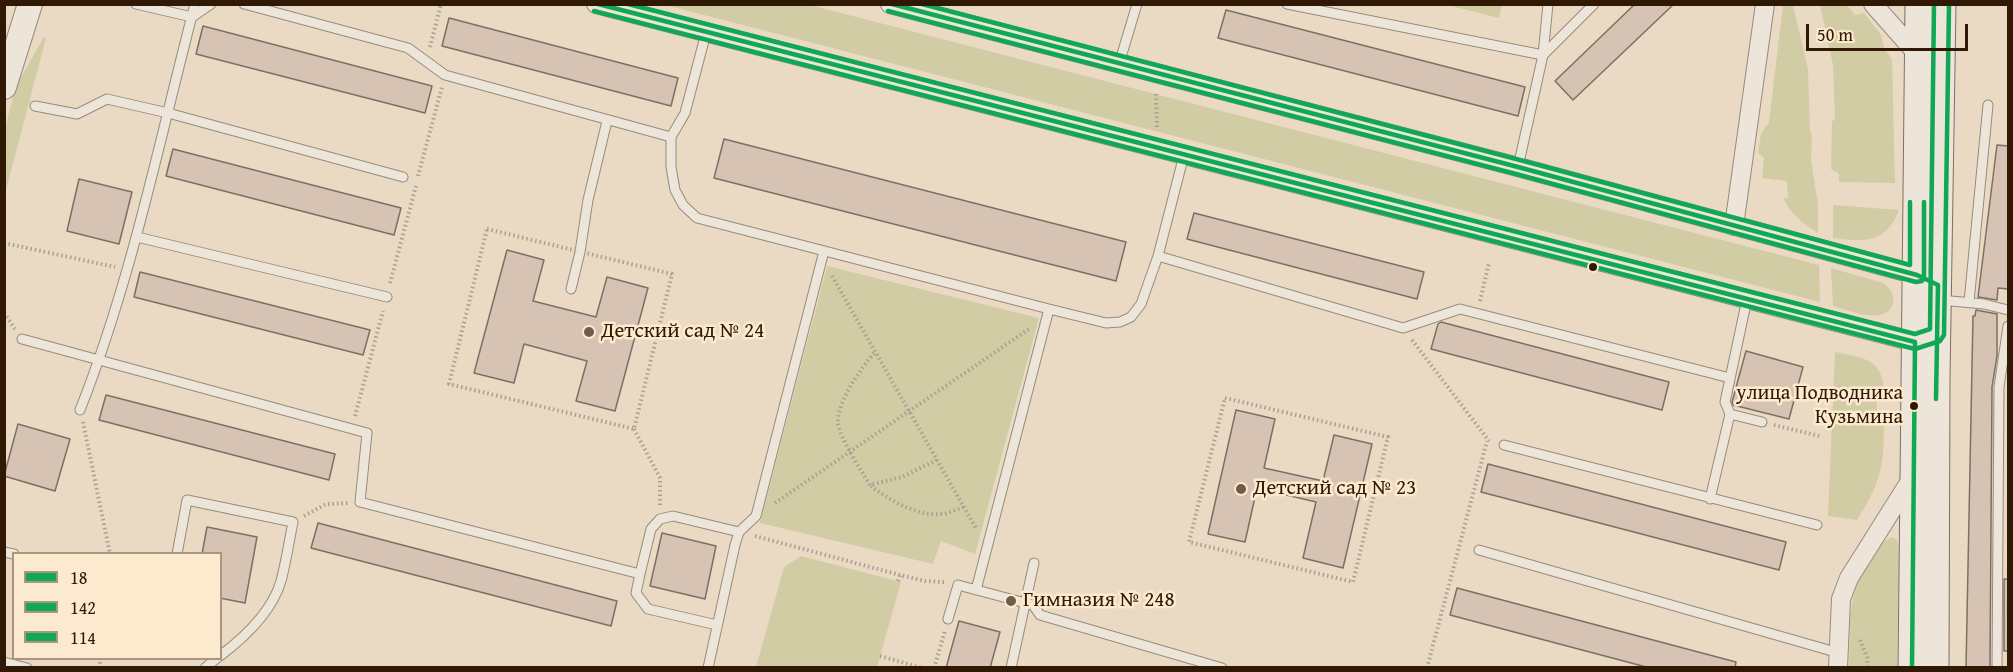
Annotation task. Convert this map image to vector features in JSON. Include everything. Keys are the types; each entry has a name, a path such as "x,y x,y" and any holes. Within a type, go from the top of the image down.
{"main road":[{"path":"1919,4 1919,56 1931,286"},
{"path":"1912,668 1915,473 1931,286 1942,4"},
{"path":"1926,338 1935,668"}],"street":[{"path":"4,87 30,4"},
{"path":"596,4 1747,299 1926,338"},
{"path":"890,4 1518,167 1734,226 1931,286"},
{"path":"1734,226 1765,4"},
{"path":"1874,4 1919,56"},
{"path":"1838,660 1841,599 1849,578 1915,473"}],"lane":[{"path":"136,4 192,17 211,4"},
{"path":"80,410 100,360 137,237 195,4"},
{"path":"244,4 408,48 445,75 671,137"},
{"path":"1119,63 1137,4"},
{"path":"1287,4 1543,55"},
{"path":"1518,167 1543,55 1548,4"},
{"path":"1543,55 1594,4"},
{"path":"706,33 685,112 671,137 671,167 675,190 683,205 697,218 823,255 1048,313 1106,323 1120,322 1131,317 1141,304 1158,256 1184,155"},
{"path":"35,106 77,114 107,99 168,113 403,177"},
{"path":"1969,302 1988,105"},
{"path":"571,289 580,252 588,200 607,120"},
{"path":"137,237 387,297"},
{"path":"708,668 739,532 756,516 823,255"},
{"path":"1158,256 1403,328 1460,309 1730,378"},
{"path":"1931,286 1969,302 1984,303 2008,310"},
{"path":"1710,499 1730,414 1725,402 1747,299"},
{"path":"976,590 1048,313"},
{"path":"2008,326 1998,456 1997,596 1997,667 2008,667"},
{"path":"19,335 100,360 367,433 360,502 640,574"},
{"path":"1730,414 1762,422"},
{"path":"1504,445 1818,525"},
{"path":"1998,456 2008,457"},
{"path":"177,552 187,500 293,522 280,584 264,615 235,645 222,655"},
{"path":"717,626 648,609 636,593 640,574 651,529 660,519 673,516 739,532"},
{"path":"1998,526 2008,527"},
{"path":"1479,550 1838,660"},
{"path":"1011,668 1034,563"},
{"path":"948,619 958,585 1032,605 1040,615 1222,668"},
{"path":"1997,596 2008,597"},
{"path":"4,662 27,668"}],"path":[{"path":"426,61 441,4"},
{"path":"351,429 445,75"},
{"path":"1156,94 1158,134"},
{"path":"634,429 449,384 487,229 672,274 634,429 660,477 660,519"},
{"path":"4,243 127,270"},
{"path":"823,255 874,353 986,546"},
{"path":"1477,313 1489,263"},
{"path":"4,313 19,335"},
{"path":"756,516 1048,313"},
{"path":"1403,328 1487,441 1428,667"},
{"path":"874,353 844,397 838,423 849,452 870,485 890,500 916,511 942,514 964,507"},
{"path":"1226,398 1388,437 1353,582 1190,542 1226,398"},
{"path":"80,410 110,552"},
{"path":"1762,422 1819,435"},
{"path":"870,485 902,477 937,460"},
{"path":"293,522 326,504 360,502"},
{"path":"755,536 900,575 925,581 937,580"},
{"path":"898,581 900,575"},
{"path":"934,668 948,619"},
{"path":"880,656 922,668"}],"shaded area":[{"path":"665,5 810,5 1819,265 1820,302"},
{"path":"1447,5 1502,5 1499,18"},
{"path":"1783,5 1793,5 1808,69 1811,159 1818,205 1818,233 1798,218 1786,204 1783,198 1788,198 1787,181 1762,178 1764,158 1758,153 1761,134 1769,122"},
{"path":"1820,5 1847,5 1855,15 1864,13 1881,35 1885,50 1892,59 1895,183 1839,182 1839,174 1831,169 1832,122 1835,118 1833,65"},
{"path":"44,37 46,38 5,194 5,128 16,86"},
{"path":"1833,205 1899,210 1894,221 1881,235 1855,240 1833,238"},
{"path":"827,266 1039,318 975,554 941,541 933,564 760,523"},
{"path":"1831,268 1883,283 1893,294 1893,303 1889,310 1875,316 1833,306"},
{"path":"1835,352 1871,362 1881,374 1883,383 1884,395 1877,395 1877,416 1884,416 1880,471 1866,506 1857,520 1828,516"},
{"path":"1892,537 1897,540 1899,548 1897,667 1849,667 1850,618 1858,581 1883,542"},
{"path":"801,556 901,582 877,667 756,667 784,567"}],"building":[{"path":"1635,4 1674,4 1573,100 1555,81"},
{"path":"1226,10 1525,87 1518,116 1218,38"},
{"path":"449,18 678,78 671,106 442,46"},
{"path":"203,26 432,86 425,113 196,54"},
{"path":"724,139 1126,242 1116,281 714,178"},
{"path":"1997,145 2008,146 2008,289 1998,288 1997,300 1978,297"},
{"path":"173,149 401,208 394,235 166,176"},
{"path":"79,179 132,192 119,244 67,231"},
{"path":"1194,213 1424,272 1417,299 1187,239"},
{"path":"507,250 544,260 533,301 596,317 607,277 648,288 615,411 576,401 587,361 524,344 514,383 474,373"},
{"path":"140,272 370,330 363,355 134,297"},
{"path":"1976,310 1997,314 1997,356 1992,387 1990,668 1966,668 1973,316"},
{"path":"1441,322 1669,382 1662,410 1431,349 1438,324"},
{"path":"1746,351 1803,367 1789,419 1733,405"},
{"path":"106,395 335,454 329,480 99,420"},
{"path":"1236,410 1275,419 1264,468 1323,481 1334,435 1372,444 1343,568 1303,558 1316,502 1257,488 1245,542 1208,534"},
{"path":"18,424 70,439 55,491 4,476"},
{"path":"1488,464 1786,542 1779,570 1481,492"},
{"path":"318,523 617,601 611,626 311,548"},
{"path":"207,527 257,537 245,603 222,598 222,552 202,552"},
{"path":"662,533 716,546 705,599 650,586"},
{"path":"2004,579 2008,579 2008,651 2004,651"},
{"path":"1457,588 1736,662 1735,668 1650,668 1450,615"},
{"path":"959,621 1000,632 990,668 946,668"}],"transit line":[{"name":"18","path":"598,4 1915,342 1912,668"},
{"name":"114","path":"628,4 1915,334 1930,329 1934,4"},
{"name":"18","path":"892,4 1518,167 1917,275 1938,285 1936,399"},
{"name":"114","path":"922,4 1520,160 1910,265 1910,202"},
{"name":"142","path":"594,11 1915,349 1940,341 1944,335 1949,4"},
{"name":"142","path":"888,11 1516,174 1916,282 1922,281 1924,276 1924,202"}],"place":[{"name":"Детский сад № 24","path":"589,332"},
{"name":"улица Подводника Кузьмина","path":"1914,406"},
{"name":"Детский сад № 23","path":"1241,489"},
{"name":"Гимназия № 248","path":"1011,601"}]}
